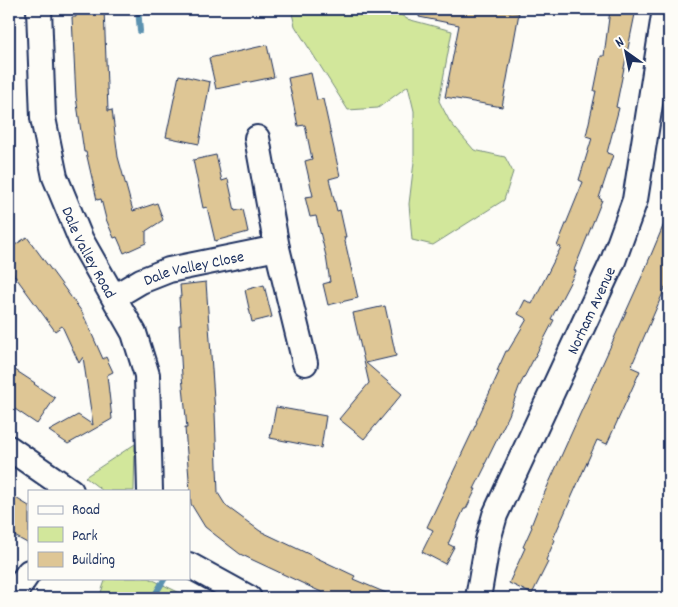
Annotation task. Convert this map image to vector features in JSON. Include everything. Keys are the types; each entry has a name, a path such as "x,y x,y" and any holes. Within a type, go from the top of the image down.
{"street":[{"name":"Dale Valley Road","path":"40,9 43,118 55,177 81,240 134,333 147,375 150,490"},
{"name":"Norham Avenue","path":"478,598 488,540 495,515 613,261 635,200 666,13"},
{"path":"256,138 277,248 305,364"},
{"name":"Dale Valley Close","path":"114,298 140,281 169,270 277,248"},
{"path":"9,448 70,490"},
{"path":"190,566 249,598"}],"green space":[{"path":"291,9 392,9 407,19 452,31 439,101 450,122 474,150 505,157 513,172 504,200 433,245 412,240 409,204 414,162 414,111 408,86 378,108 348,110 295,26"},
{"path":"135,444 134,490 102,490 85,477"},
{"path":"105,580 153,580 180,593 177,598 99,598"}],"building":[{"path":"76,9 104,9 108,111 112,110 118,157 133,211 157,203 163,220 146,231 146,243 124,253 117,237 114,238 106,219 101,199 97,200 86,152 84,152 76,97 72,17 76,17"},
{"path":"420,9 496,9 519,13 502,107 445,97 459,25 419,17"},
{"path":"610,10 635,14 616,107 619,108 607,153 613,155 599,198 602,200 574,270 576,271 551,319 554,320 519,387 509,415 474,489 476,489 466,509 464,509 448,544 454,547 445,564 422,552 433,530 427,527 477,422 506,351 508,351 527,319 518,314 525,300 532,304 561,247 557,246 583,182 579,180 592,138 586,136 596,91 594,91 601,56 604,56"},
{"path":"267,45 274,77 216,89 209,58"},
{"path":"311,73 317,100 323,99 340,176 329,179 337,211 340,210 358,298 328,305 323,284 330,282 326,256 316,216 310,217 305,197 313,196 305,161 312,159 305,125 298,126 288,78"},
{"path":"179,75 210,82 199,144 166,137"},
{"path":"216,155 222,181 228,179 235,211 243,209 248,232 215,241 207,207 203,208 193,160"},
{"path":"669,212 669,279 631,367 640,371 607,444 597,440 553,539 555,540 546,560 548,562 532,594 509,583 525,548 523,547 540,503"},
{"path":"27,237 82,312 103,359 106,357 113,372 107,375 112,419 68,444 49,431 78,415 93,425 83,357 79,363 62,326 55,331 9,268 9,249"},
{"path":"206,282 215,413 218,493 226,506 260,531 355,576 353,579 398,598 334,598 240,554 205,527 191,504 179,325 181,325 180,285"},
{"path":"264,285 272,317 252,322 245,290"},
{"path":"385,306 396,356 366,363 402,394 364,439 339,419 369,383 353,313"},
{"path":"9,366 55,398 37,424 9,405"},
{"path":"276,407 326,416 321,448 270,438"},
{"path":"9,494 28,505 28,543 9,533"}],"waterway":[{"path":"138,9 140,31"},
{"path":"153,598 164,580"}]}
